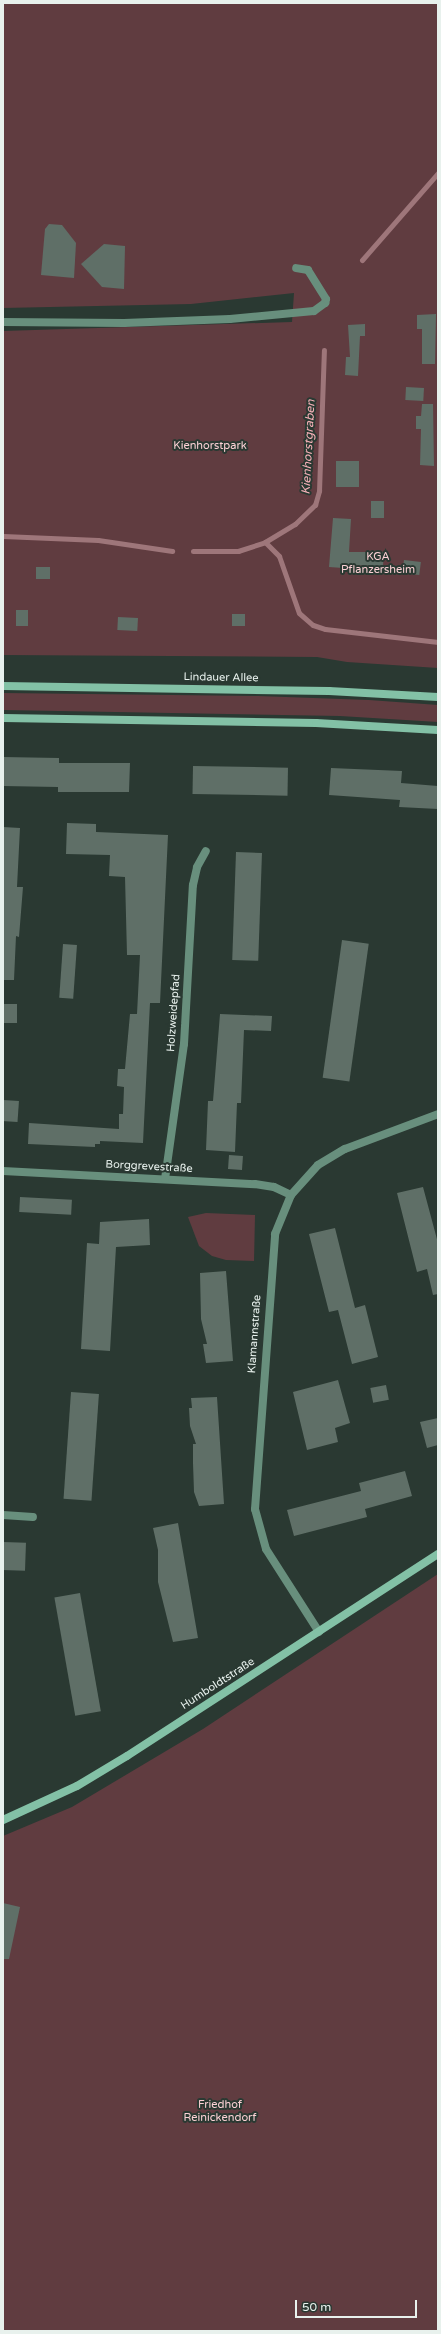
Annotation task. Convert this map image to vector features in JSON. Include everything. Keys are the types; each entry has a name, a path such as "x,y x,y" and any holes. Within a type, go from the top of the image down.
{"main road":[{"name":"Lindauer Allee","path":"3,686 323,691 438,698"},
{"path":"3,718 294,723 438,730"},
{"name":"Humboldtstraße","path":"3,1820 77,1786 319,1632 438,1554"}],"street":[{"path":"3,322 124,323 230,319 314,311 325,303 326,299 308,270 296,268"},
{"name":"Holzweidepfad","path":"165,1179 184,1044 193,885 197,867 206,851"},
{"name":"Klamannstraße","path":"319,1632 268,1553 258,1527 255,1509 274,1242 280,1218 291,1195 310,1173 330,1156 438,1114"},
{"name":"Borggrevestraße","path":"3,1171 255,1184 274,1187 291,1195"},
{"path":"3,1515 33,1517"}],"green space":[{"path":"3,3 438,3 438,668 347,662 317,657 3,655 3,331 292,322 294,293 191,304 3,308"},
{"path":"3,693 258,696 369,700 438,705 438,722 340,716 3,710"},
{"path":"206,1213 255,1215 254,1261 226,1260 212,1256 199,1246 188,1217"},
{"name":"Friedhof Reinickendorf","path":"438,1574 438,2331 3,2331 3,1836 72,1807 203,1729"}],"building":[{"path":"49,224 62,225 76,243 74,278 41,275 45,229"},
{"path":"104,244 125,246 124,289 102,287 81,264"},
{"path":"436,314 435,364 422,364 422,329 417,329 417,315"},
{"path":"365,324 365,336 360,336 358,376 345,375 346,357 350,357 348,325"},
{"path":"406,387 424,388 423,401 405,400"},
{"path":"422,404 433,404 434,466 420,465 421,429 416,429 416,416 421,416"},
{"path":"336,461 359,461 359,487 336,487"},
{"path":"371,501 384,501 384,518 371,518"},
{"path":"333,518 351,519 349,552 384,552 383,566 343,565 343,568 329,567"},
{"path":"404,560 421,562 419,575 402,573"},
{"path":"36,567 50,567 50,579 36,579"},
{"path":"16,610 28,610 28,626 16,626"},
{"path":"232,614 245,614 245,626 232,626"},
{"path":"118,617 138,618 137,631 117,630"},
{"path":"3,757 59,758 59,763 130,763 129,792 58,792 58,787 3,786"},
{"path":"193,766 288,768 287,796 193,794"},
{"path":"331,768 402,771 401,783 438,786 438,809 399,807 400,800 329,795"},
{"path":"67,823 96,824 96,832 168,835 160,1003 150,1003 143,1143 100,1141 100,1144 95,1144 95,1147 28,1144 29,1123 119,1129 119,1114 123,1114 124,1087 117,1086 118,1069 125,1069 130,1014 137,1014 140,955 127,955 125,877 109,876 110,855 66,854"},
{"path":"3,827 20,828 17,887 23,887 19,937 16,936 14,980 3,980"},
{"path":"236,852 262,853 258,961 232,960"},
{"path":"342,940 369,944 349,1081 323,1078"},
{"path":"63,944 77,945 73,999 59,998"},
{"path":"3,1004 17,1004 17,1023 3,1023"},
{"path":"220,1014 272,1016 271,1031 244,1030 241,1103 237,1103 235,1152 206,1150 208,1101 213,1101"},
{"path":"3,1100 19,1101 17,1122 3,1121"},
{"path":"229,1155 243,1156 242,1170 228,1169"},
{"path":"423,1187 438,1243 438,1294 433,1295 427,1269 417,1272 397,1193"},
{"path":"20,1197 72,1200 71,1215 19,1212"},
{"path":"149,1219 150,1245 116,1247 110,1351 81,1349 87,1243 99,1244 100,1222"},
{"path":"335,1228 355,1308 365,1305 378,1357 352,1364 338,1310 329,1312 309,1234"},
{"path":"226,1271 233,1361 206,1363 203,1344 207,1344 201,1319 200,1273"},
{"path":"338,1380 350,1423 335,1428 338,1442 307,1450 293,1392"},
{"path":"386,1385 389,1400 373,1403 370,1388"},
{"path":"71,1392 99,1394 91,1501 64,1499"},
{"path":"217,1397 224,1504 199,1506 194,1492 193,1444 196,1444 190,1426 189,1408 192,1408 191,1398"},
{"path":"438,1418 438,1445 427,1448 420,1422"},
{"path":"405,1471 412,1496 365,1509 367,1517 294,1536 287,1510 361,1491 359,1483"},
{"path":"178,1523 198,1638 173,1642 158,1582 158,1550 153,1528"},
{"path":"3,1542 26,1543 25,1571 3,1570"},
{"path":"80,1593 101,1711 75,1716 54,1598"},
{"path":"3,1903 20,1907 9,1959 3,1959"}],"waterway":[{"name":"Kienhorstgraben","path":"362,260 438,173"},
{"name":"Kienhorstgraben","path":"193,551 238,551 265,542 295,524 315,505 319,491 324,350"},
{"name":"Kienhorstgraben","path":"3,536 98,540 172,551"},
{"path":"265,542 279,556 299,613 313,625 325,629 438,642"}],"park label":[{"name":"Kienhorstpark","path":"210,446"},
{"name":"KGA Pflanzersheim","path":"378,564"}]}
